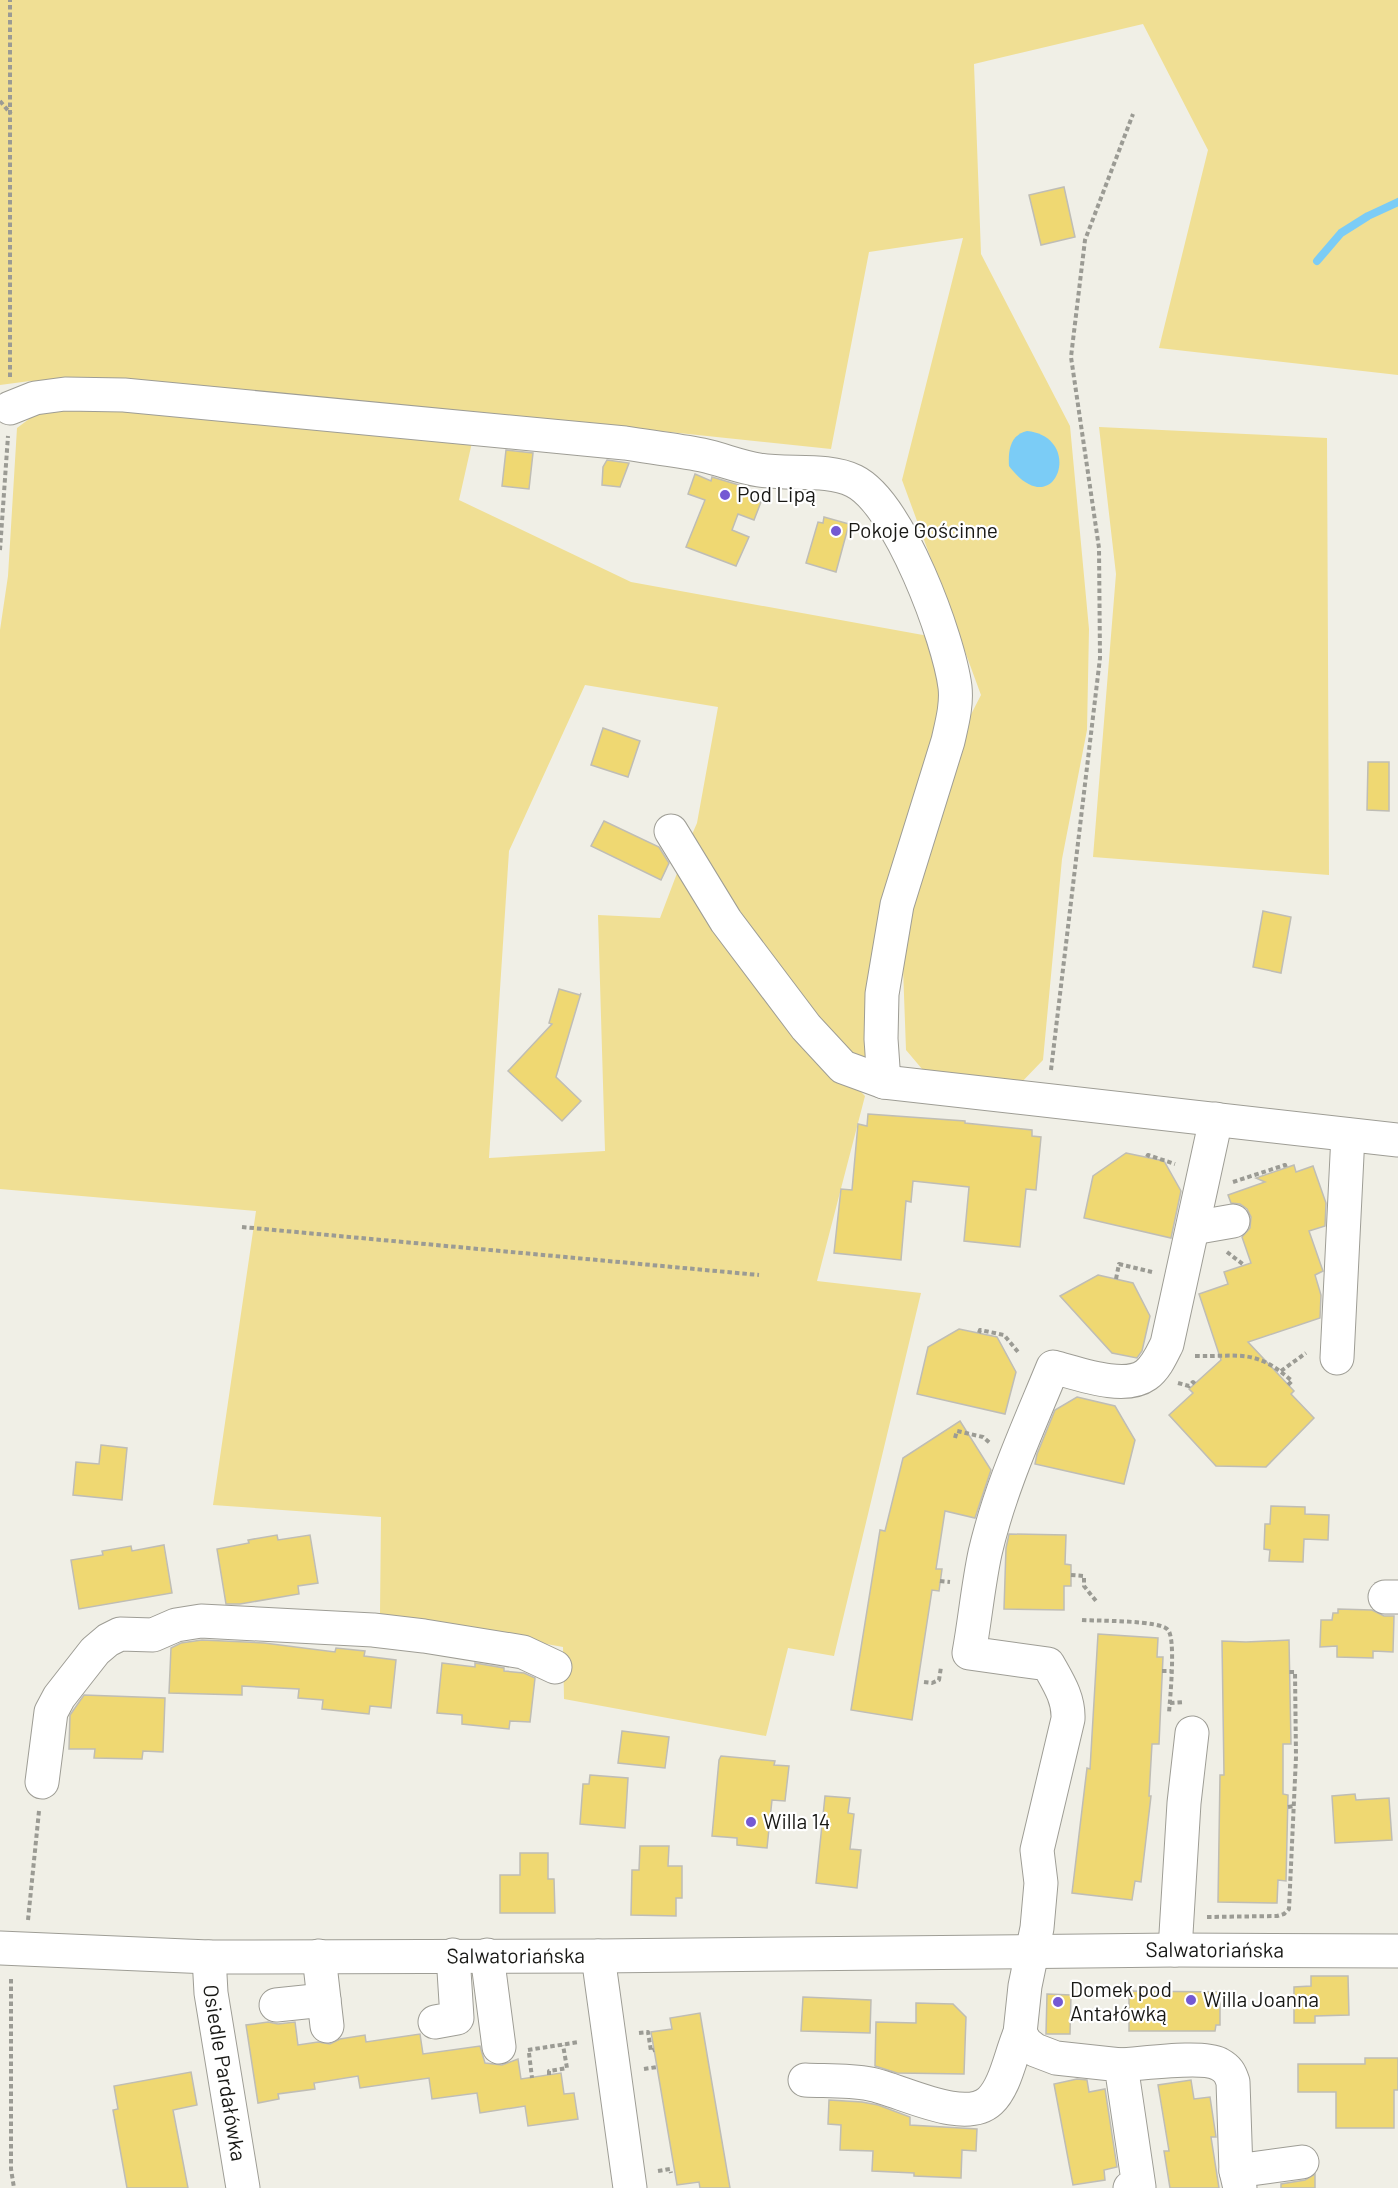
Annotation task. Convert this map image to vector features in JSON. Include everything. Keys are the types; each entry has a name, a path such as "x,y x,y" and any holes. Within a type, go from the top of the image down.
{"street":[{"path":"10,408 35,398 64,394 136,396 625,442 703,455 760,470 845,477 864,487 882,507 898,531 911,558 942,635 955,686 954,713 948,741 897,905 882,994 881,1039 884,1082"},
{"path":"671,831 726,921 806,1027 843,1067 884,1082 1398,1140"},
{"path":"805,2080 867,2084 890,2088 963,2110 976,2108 992,2099 1000,2087 1021,2022 1041,1883 1037,1850 1069,1708 1048,1664 969,1653 985,1555 1005,1485 1053,1367 1112,1381 1140,1378 1148,1374 1167,1344 1216,1119"},
{"path":"1337,1358 1348,1135"},
{"path":"1193,1228 1233,1221"},
{"path":"42,1782 51,1712 58,1697 95,1651 120,1634 153,1635 176,1625 201,1621 372,1630 524,1652 555,1667"},
{"path":"1175,1950 1184,1803 1180,1727"},
{"name":"Salwatoriańska","path":"12,1948 209,1957 598,1956 1175,1950 1398,1951"},
{"path":"435,2022 457,2018 453,1955"},
{"path":"487,1955 514,2048"},
{"path":"276,2005 326,2013 319,1956"},
{"path":"598,1956 630,2188"},
{"name":"Osiedle Pardałówka","path":"209,1957 212,1994 243,2188"},
{"path":"1021,2022 1026,2043 1035,2050 1056,2058 1119,2065 1199,2061 1217,2063 1229,2071 1233,2082 1238,2180 1302,2162"},
{"path":"1119,2065 1121,2065 1136,2188"}],"path":[{"path":"0,550 10,408 10,0"},
{"path":"0,101 11,115"},
{"path":"1048,1101 1100,658 1099,548 1071,357 1085,240 1133,114"},
{"path":"1147,1157 1148,1155 1162,1158 1182,1167"},
{"path":"1272,1169 1286,1165 1287,1168"},
{"path":"242,1227 759,1275"},
{"path":"1116,1279 1119,1264 1182,1279"},
{"path":"979,1333 980,1330 1004,1335 1018,1352"},
{"path":"1188,1356 1243,1355 1264,1360 1292,1381 1288,1385"},
{"path":"955,1438 957,1431 983,1437 994,1448"},
{"path":"1071,1575 1084,1576 1084,1586 1096,1601"},
{"path":"1082,1620 1151,1623 1165,1627 1172,1638 1171,1671 1180,1727"},
{"path":"924,1682 932,1683 939,1680 942,1663"},
{"path":"1162,1671 1171,1671"},
{"path":"1178,1904 1189,1908 1192,1917 1277,1916 1289,1909 1289,1868 1294,1806 1295,1671 1289,1672"},
{"path":"14,2188 10,2136 12,1948 42,1782"},
{"path":"1288,1807 1294,1806"},
{"path":"644,2032 648,2032 651,2050 654,2050"},
{"path":"514,2048 586,2041"},
{"path":"549,2075 549,2071 567,2068 563,2044"}],"shaded area":[{"path":"0,0 1398,0 1398,375 1159,348 1208,150 1143,24 974,64 981,254 1070,426 1089,629 1087,730 1062,859 1043,1060 1018,1086 928,1076 906,1050 901,912 963,730 981,695 902,480 963,238 869,252 831,449 479,412 30,381 0,385"},
{"path":"80,402 473,438 459,500 631,582 934,637 947,695 876,1065 850,1060 687,846 697,823 718,707 585,685 509,851 489,1158 605,1151 598,915 660,918 679,868 760,987 865,1096 817,1281 921,1293 834,1656 788,1648 766,1736 564,1699 563,1647 380,1614 381,1517 213,1505 256,1211 0,1189 0,630 8,576 17,428 41,410"},
{"path":"1099,427 1327,438 1329,875 1093,857 1116,574"}],"water":[{"path":"1027,431 1045,437 1056,448 1059,461 1057,474 1050,483 1040,487 1025,482 1009,466 1011,444 1017,436"}],"building":[{"path":"1064,187 1075,237 1041,245 1029,195"},
{"path":"506,450 533,453 529,489 502,486"},
{"path":"607,460 629,463 620,487 602,485 603,467"},
{"path":"695,474 711,481 712,477 739,485 737,491 761,502 754,520 738,514 732,530 749,537 736,566 686,547 705,500 688,494"},
{"path":"824,517 849,524 836,572 806,563 818,522 823,523"},
{"path":"603,728 640,741 628,777 591,765"},
{"path":"1368,762 1389,762 1389,811 1367,810"},
{"path":"604,821 659,847 669,863 661,880 591,846"},
{"path":"1263,911 1291,917 1281,973 1253,967"},
{"path":"559,989 580,995 581,993 556,1077 581,1101 562,1121 508,1071 552,1024 549,1023"},
{"path":"868,1114 965,1121 965,1123 1032,1130 1032,1136 1041,1137 1036,1190 1026,1189 1020,1247 964,1241 969,1187 913,1181 911,1202 906,1201 901,1260 834,1253 841,1189 852,1190 858,1124 867,1126"},
{"path":"1126,1153 1164,1161 1181,1191 1171,1238 1084,1218 1093,1176"},
{"path":"1294,1165 1296,1172 1313,1166 1326,1203 1325,1226 1309,1231 1323,1271 1315,1275 1321,1295 1320,1318 1248,1342 1294,1391 1291,1394 1314,1418 1266,1467 1216,1466 1169,1415 1193,1393 1189,1389 1221,1360 1199,1294 1228,1284 1224,1272 1251,1263 1242,1237 1250,1228 1251,1217 1247,1209 1240,1204 1231,1203 1228,1195 1265,1182 1256,1178"},
{"path":"1098,1275 1133,1283 1150,1316 1142,1351 1137,1358 1112,1353 1060,1296"},
{"path":"959,1329 997,1337 1016,1372 1005,1414 917,1394 928,1347"},
{"path":"1077,1397 1115,1406 1135,1440 1124,1484 1035,1464 1055,1410"},
{"path":"960,1421 991,1470 975,1518 945,1511 936,1569 942,1569 939,1591 932,1590 912,1720 851,1710 880,1530 885,1531 903,1458"},
{"path":"101,1445 127,1448 122,1500 73,1495 76,1462 99,1464"},
{"path":"1271,1506 1305,1507 1305,1514 1329,1515 1328,1540 1304,1539 1303,1562 1269,1561 1270,1550 1264,1549 1265,1524 1270,1524"},
{"path":"1009,1534 1066,1535 1065,1564 1071,1565 1071,1586 1064,1586 1064,1610 1004,1609 1006,1548"},
{"path":"277,1535 278,1540 310,1535 318,1583 298,1586 299,1594 240,1604 226,1604 217,1549"},
{"path":"164,1545 172,1593 79,1609 71,1560 103,1555 102,1551 131,1546 132,1551"},
{"path":"1338,1609 1372,1610 1384,1616 1394,1616 1393,1652 1373,1651 1373,1658 1337,1657 1337,1646 1320,1647 1321,1620 1332,1620 1333,1613 1338,1613"},
{"path":"1098,1634 1158,1638 1157,1657 1163,1657 1159,1744 1152,1744 1149,1796 1151,1796 1141,1882 1135,1881 1132,1900 1072,1893 1087,1768 1090,1769"},
{"path":"202,1640 264,1643 335,1652 336,1648 365,1651 364,1656 396,1660 391,1708 370,1706 369,1714 322,1709 323,1700 298,1698 299,1689 242,1686 242,1695 169,1693 171,1648 181,1643"},
{"path":"1289,1640 1291,1744 1283,1744 1283,1794 1288,1795 1286,1881 1278,1880 1277,1903 1218,1902 1220,1775 1224,1775 1222,1641"},
{"path":"442,1663 475,1667 475,1663 504,1668 504,1671 524,1673 535,1678 530,1722 510,1721 509,1729 462,1724 462,1715 437,1713"},
{"path":"84,1695 165,1698 163,1752 143,1751 142,1759 94,1758 95,1749 69,1749 70,1715"},
{"path":"622,1731 669,1737 665,1768 618,1763"},
{"path":"721,1756 775,1761 774,1765 789,1766 785,1801 772,1800 767,1848 737,1845 737,1838 712,1836"},
{"path":"590,1775 628,1778 625,1828 580,1824 583,1784 589,1784"},
{"path":"1355,1794 1356,1800 1389,1798 1392,1840 1335,1843 1332,1796"},
{"path":"825,1796 850,1798 848,1813 854,1814 850,1849 861,1850 857,1888 816,1883"},
{"path":"640,1846 669,1846 668,1866 682,1866 682,1898 676,1898 676,1916 631,1915 632,1870 639,1870"},
{"path":"520,1853 548,1853 548,1879 554,1879 555,1913 500,1913 500,1875 520,1875"},
{"path":"1311,1976 1348,1976 1349,2015 1315,2016 1315,2023 1294,2023 1294,1987 1311,1986"},
{"path":"1129,1991 1220,1992 1220,2025 1216,2025 1215,2031 1129,2031"},
{"path":"1047,1994 1071,1995 1070,2034 1046,2034"},
{"path":"803,1997 871,2000 870,2033 801,2031"},
{"path":"916,2003 953,2004 966,2017 964,2074 897,2073 875,2066 876,2022 916,2023"},
{"path":"700,2013 730,2188 700,2188 699,2182 677,2185 651,2032 672,2029 670,2018"},
{"path":"268,2022 278,2024 295,2022 298,2045 318,2042 330,2044 340,2039 365,2035 366,2042 420,2034 423,2054 480,2046 485,2063 502,2065 518,2059 521,2079 561,2073 564,2094 574,2093 578,2119 528,2126 525,2106 480,2113 477,2093 432,2099 429,2078 360,2088 358,2076 314,2083 315,2089 278,2094 279,2099 258,2103 246,2025"},
{"path":"1365,2058 1398,2058 1398,2090 1394,2090 1394,2128 1336,2128 1336,2092 1298,2092 1298,2064 1365,2064"},
{"path":"191,2072 197,2105 173,2110 188,2188 127,2188 113,2110 118,2109 114,2086"},
{"path":"1077,2079 1087,2080 1089,2092 1105,2089 1117,2167 1104,2170 1105,2180 1073,2185 1054,2084"},
{"path":"1191,2080 1194,2099 1210,2097 1216,2137 1211,2137 1219,2188 1170,2188 1164,2151 1169,2151 1158,2085"},
{"path":"829,2100 878,2105 910,2117 910,2125 977,2129 976,2151 962,2150 961,2178 872,2171 873,2151 840,2150 841,2125 828,2124"},
{"path":"1315,2174 1315,2188 1281,2188 1281,2184 1305,2180"}],"waterway":[{"path":"1317,261 1341,233 1368,216 1398,202"}],"place":[{"name":"Pod Lipą","path":"725,495"},
{"name":"Pokoje Gościnne","path":"836,531"},
{"name":"Willa 14","path":"751,1822"},
{"name":"Willa Joanna","path":"1191,2000"},
{"name":"Domek pod Antałówką","path":"1058,2002"}]}
